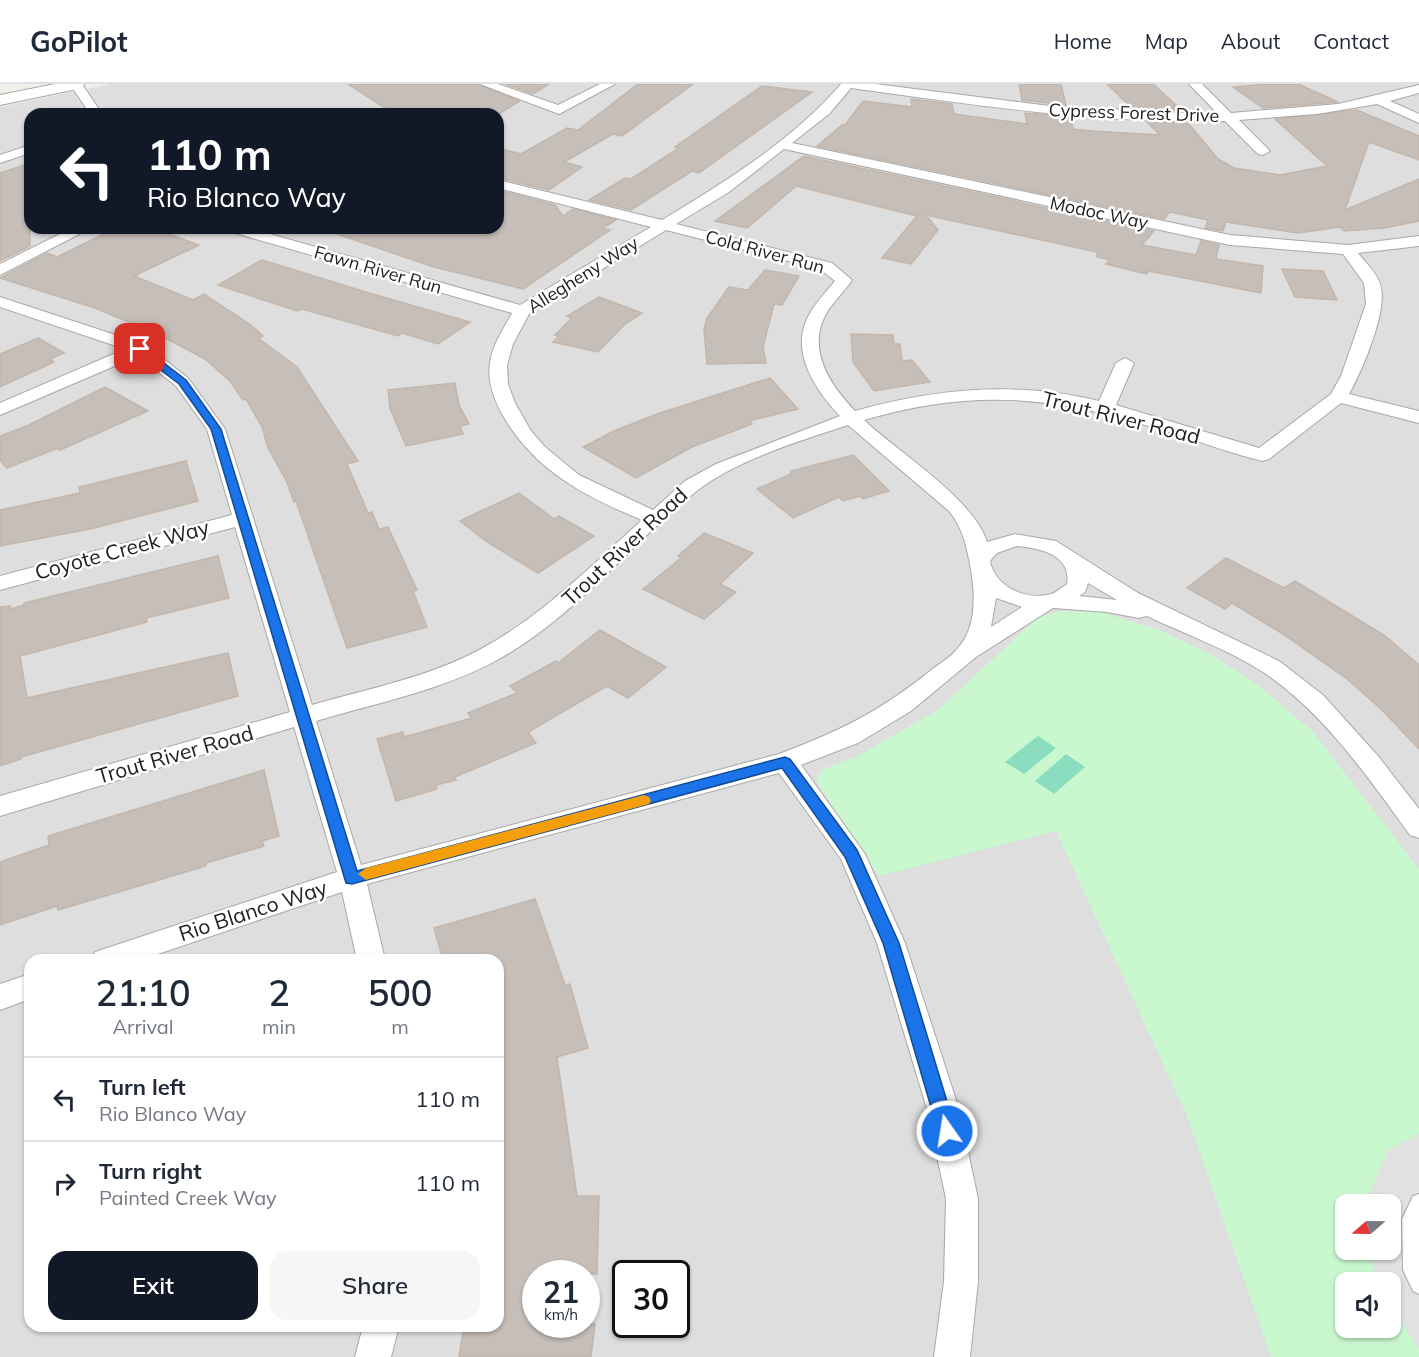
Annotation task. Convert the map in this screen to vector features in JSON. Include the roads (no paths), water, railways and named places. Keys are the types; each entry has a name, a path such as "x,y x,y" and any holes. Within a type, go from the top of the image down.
{"street":[{"path":"0,100 76,84 92,108"},
{"path":"486,84 559,110 609,84"},
{"name":"Cypress Forest Drive","path":"848,84 1090,115 1193,119 1291,114 1380,102 1419,88"},
{"name":"Allegheny Way","path":"655,518 606,499 557,470 538,453 518,427 504,401 497,367 504,343 522,311 724,189 825,111 848,84"},
{"path":"1196,84 1263,152"},
{"path":"975,101 983,89"},
{"path":"1380,102 1419,118"},
{"name":"Modoc Way","path":"782,145 1230,240 1348,250 1419,241"},
{"path":"0,159 24,151"},
{"name":"Cold River Run","path":"504,185 826,266 844,280 820,310 812,327 810,346 813,364 852,418 956,507 973,529 977,539 981,569"},
{"path":"0,270 72,234"},
{"name":"Fawn River Run","path":"254,234 522,311"},
{"path":"1348,250 1372,283 1374,304 1350,376 1338,397 1419,417"},
{"path":"0,302 140,349 182,382 216,429 245,518 352,878 369,954"},
{"path":"0,410 140,349"},
{"path":"1104,409 1125,363"},
{"name":"Trout River Road","path":"0,806 436,677 489,655 556,610 692,485 736,459 852,418 921,399 986,393 1034,396 1104,409 1262,455 1338,397"},
{"name":"Cold River Run","path":"956,507 1027,540"},
{"name":"Coyote Creek Way","path":"0,583 245,518"},
{"path":"1165,615 1107,605 1050,601 1029,602 1006,596 981,569 994,545 1027,540 1061,550 1077,566 1116,591 1217,638 1272,668 1322,708 1363,752 1419,828"},
{"path":"1050,601 1071,593 1077,587 1080,579 1077,566"},
{"name":"Rio Blanco Way","path":"968,652 985,613 987,595 981,569"},
{"name":"Rio Blanco Way","path":"123,954 352,878 785,762 849,737 903,705 968,652 1050,601"},
{"path":"785,762 852,854 891,943 943,1109 962,1199 962,1281 952,1357"},
{"path":"0,997 24,988"},
{"path":"373,1357 379,1332"}],"lane":[{"path":"1419,1202 1410,1219 1412,1270 1419,1286"}]}
